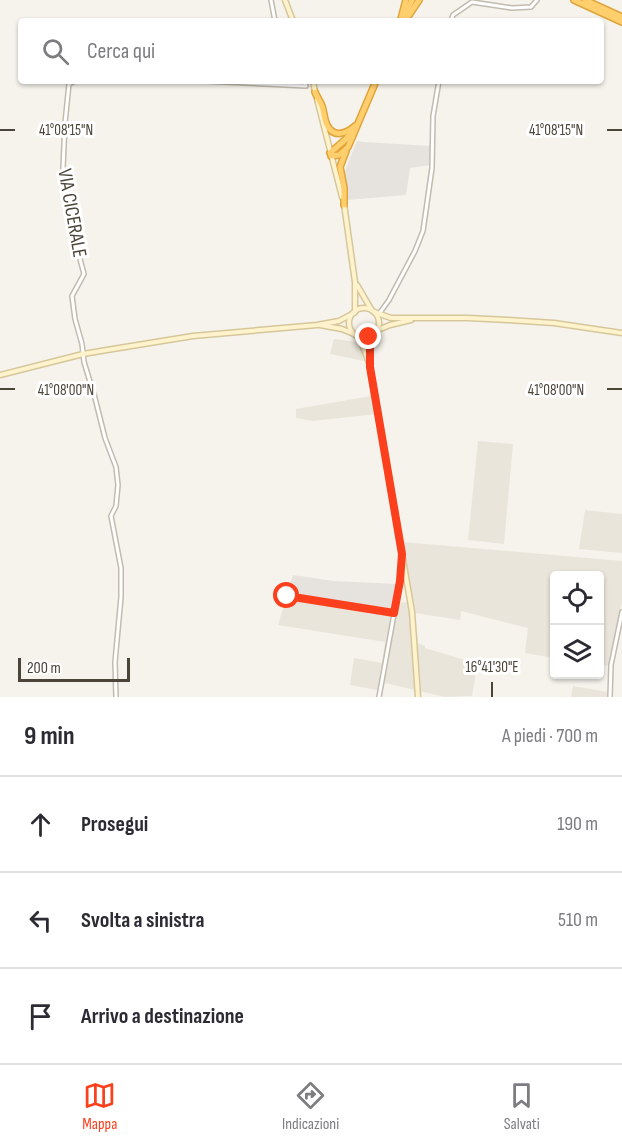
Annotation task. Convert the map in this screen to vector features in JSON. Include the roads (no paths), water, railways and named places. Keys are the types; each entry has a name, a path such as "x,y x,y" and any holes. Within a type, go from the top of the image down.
{"highway":[{"path":"403,18 406,0"},
{"path":"404,18 412,0"},
{"path":"405,18 419,0"},
{"path":"574,0 622,22"},
{"path":"585,0 622,17"},
{"path":"344,205 340,167 375,84"},
{"path":"315,92 331,130 342,134 354,127"},
{"path":"331,154 346,139 359,120"},
{"path":"331,154 339,155 348,147"}],"main road":[{"path":"285,0 292,18"},
{"path":"314,84 344,205 356,282 354,312 350,319 350,326 362,345 370,367"},
{"path":"356,282 378,319 378,328 370,343 370,367 412,612 418,697"},
{"path":"0,375 83,354 193,336 339,321 362,308 391,318 468,318 554,323 622,333"},
{"path":"317,325 342,329 365,338 383,327 418,319"}],"street":[{"path":"271,0 274,18"},
{"path":"452,18 472,2 512,8 531,7 537,0"},
{"name":"VIA CICERALE","path":"69,84 63,168 72,229 84,274 72,296 83,354 105,438 116,467 118,485 116,506 111,516 121,568 121,597 115,662 116,697"},
{"path":"266,84 306,86 305,84"},
{"path":"374,312 389,300 423,231 432,168 433,116 438,84"},
{"path":"379,697 400,581 402,554"},
{"path":"287,596 394,613"},
{"path":"610,697 611,665 622,612"}]}
